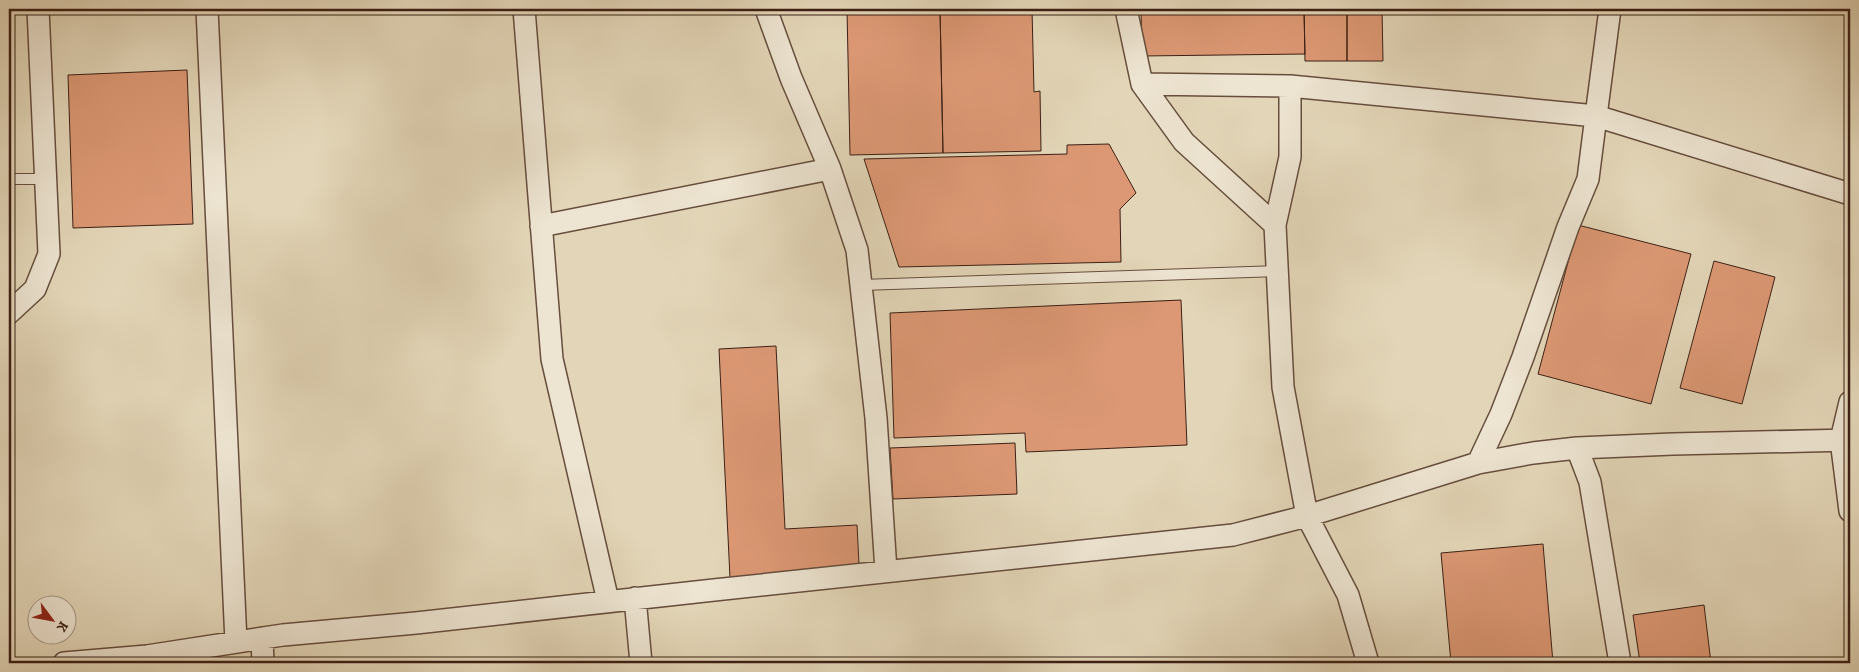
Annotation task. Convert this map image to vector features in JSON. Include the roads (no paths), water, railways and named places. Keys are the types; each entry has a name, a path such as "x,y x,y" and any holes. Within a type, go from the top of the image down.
{"street":[{"path":"9,313 36,289 49,254 38,9"},
{"path":"207,9 236,642"},
{"path":"524,9 552,359 608,601"},
{"path":"766,9 791,78 830,170 857,250 876,418 886,572"},
{"path":"1126,9 1142,84 1184,142 1275,225"},
{"path":"1478,463 1501,414 1568,228 1588,179 1610,9"},
{"path":"1142,84 1290,86 1596,116 1850,194"},
{"path":"1290,86 1290,156 1275,225 1283,387 1307,516 1348,595 1368,663"},
{"path":"541,226 830,170"},
{"path":"1850,402 1846,440 1850,511"},
{"path":"64,663 97,662 146,656 262,638 1232,536 1307,516 1478,463 1576,448 1846,440"},
{"path":"1576,448 1590,482 1620,663"},
{"path":"635,598 641,663"},
{"path":"262,638 263,663"}],"lane":[{"path":"9,179 46,179"},
{"path":"861,285 1277,271"}]}
